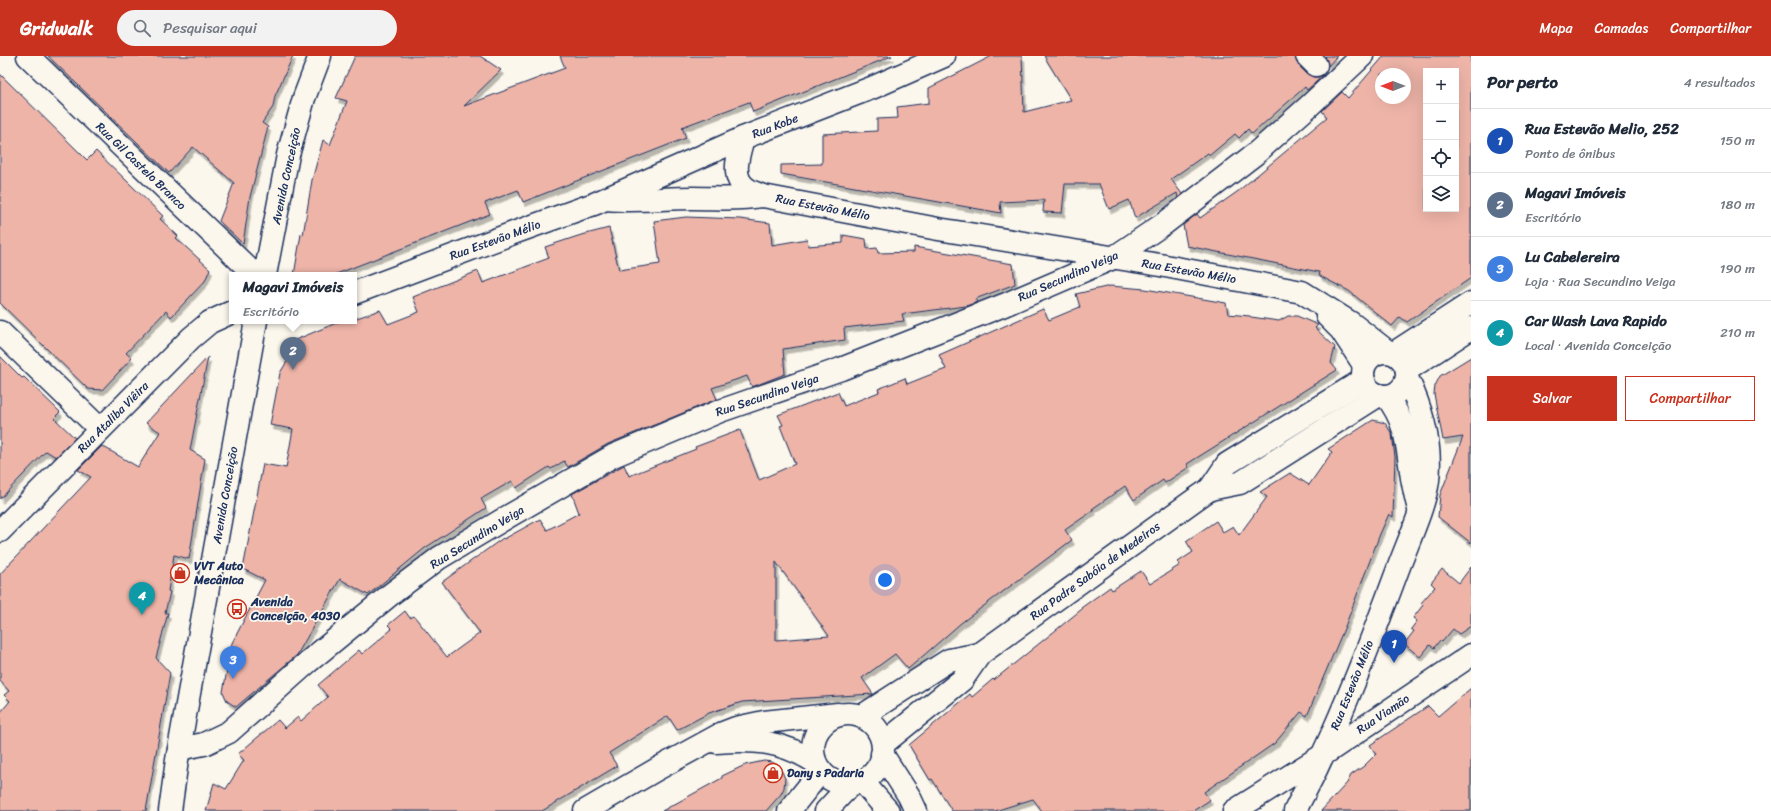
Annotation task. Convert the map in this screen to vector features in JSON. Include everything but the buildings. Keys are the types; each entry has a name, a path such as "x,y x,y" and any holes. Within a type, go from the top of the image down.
{"street":[{"name":"Rua Gil Castelo Branco","path":"28,56 252,272"},
{"name":"Avenida Conceição","path":"266,272 288,155 304,98 320,56"},
{"name":"Rua Kobe","path":"607,199 743,138 874,87 944,56"},
{"name":"Rua Secundino Veiga","path":"179,750 204,744 228,732 308,662 391,594 439,558 613,456 720,411 842,369 1113,258 1165,223 1255,154 1362,56"},
{"path":"743,138 737,160 740,182 746,188 763,196"},
{"path":"685,164 693,198"},
{"name":"Rua Estevão Mélio","path":"357,291 607,199 621,201 693,198 744,200 763,196 938,229 1160,265 1302,292 1351,323 1399,363 1417,399 1424,420 1428,449 1428,480 1419,512 1372,637 1323,755 1295,811"},
{"path":"1302,292 1341,330 1364,373 1372,392 1382,396 1396,407 1405,431 1412,480 1419,512"},
{"path":"1399,363 1471,303"},
{"name":"Rua Ataliba Viêira","path":"0,531 191,338 210,322 229,313"},
{"name":"Avenida Conceição","path":"170,811 179,750 255,324"},
{"path":"1364,373 1368,359 1373,354 1399,363 1471,328"},
{"path":"0,332 100,429"},
{"path":"1382,396 1394,394 1400,390 1404,384 1399,363"},
{"name":"Rua Padre Sabóia de Medeiros","path":"883,749 962,680 980,654 1210,489 1227,464 1364,373"},
{"name":"Rua Padre Sabóia de Medeiros","path":"1210,489 1240,483 1382,396"},
{"name":"Rua Padre Sabóia de Medeiros","path":"862,716 949,660 980,654"},
{"name":"Rua Viamão","path":"1234,811 1323,755 1471,655"},
{"path":"585,811 723,733 751,724 850,713 862,716 872,723 879,732 883,749 916,811"},
{"path":"818,766 813,750 814,738 819,728 828,719 838,714"},
{"path":"704,743 733,741 762,742 798,751 818,766 829,779 840,783 856,782 888,811"},
{"path":"826,811 856,782 875,770 880,763 883,749"},
{"path":"789,811 818,766"}],"place":[{"name":"Magavi Imóveis","path":"293,370"},
{"name":"VVT Auto Mecânica","path":"180,573"},
{"name":"Avenida Conceição, 4030","path":"237,609"},
{"name":"Car Wash Lava Rapido","path":"142,615"},
{"name":"Rua Estevão Melio, 252","path":"1394,663"},
{"name":"Lu Cabelereira","path":"233,679"},
{"name":"Dany s Padaria","path":"773,773"}]}
